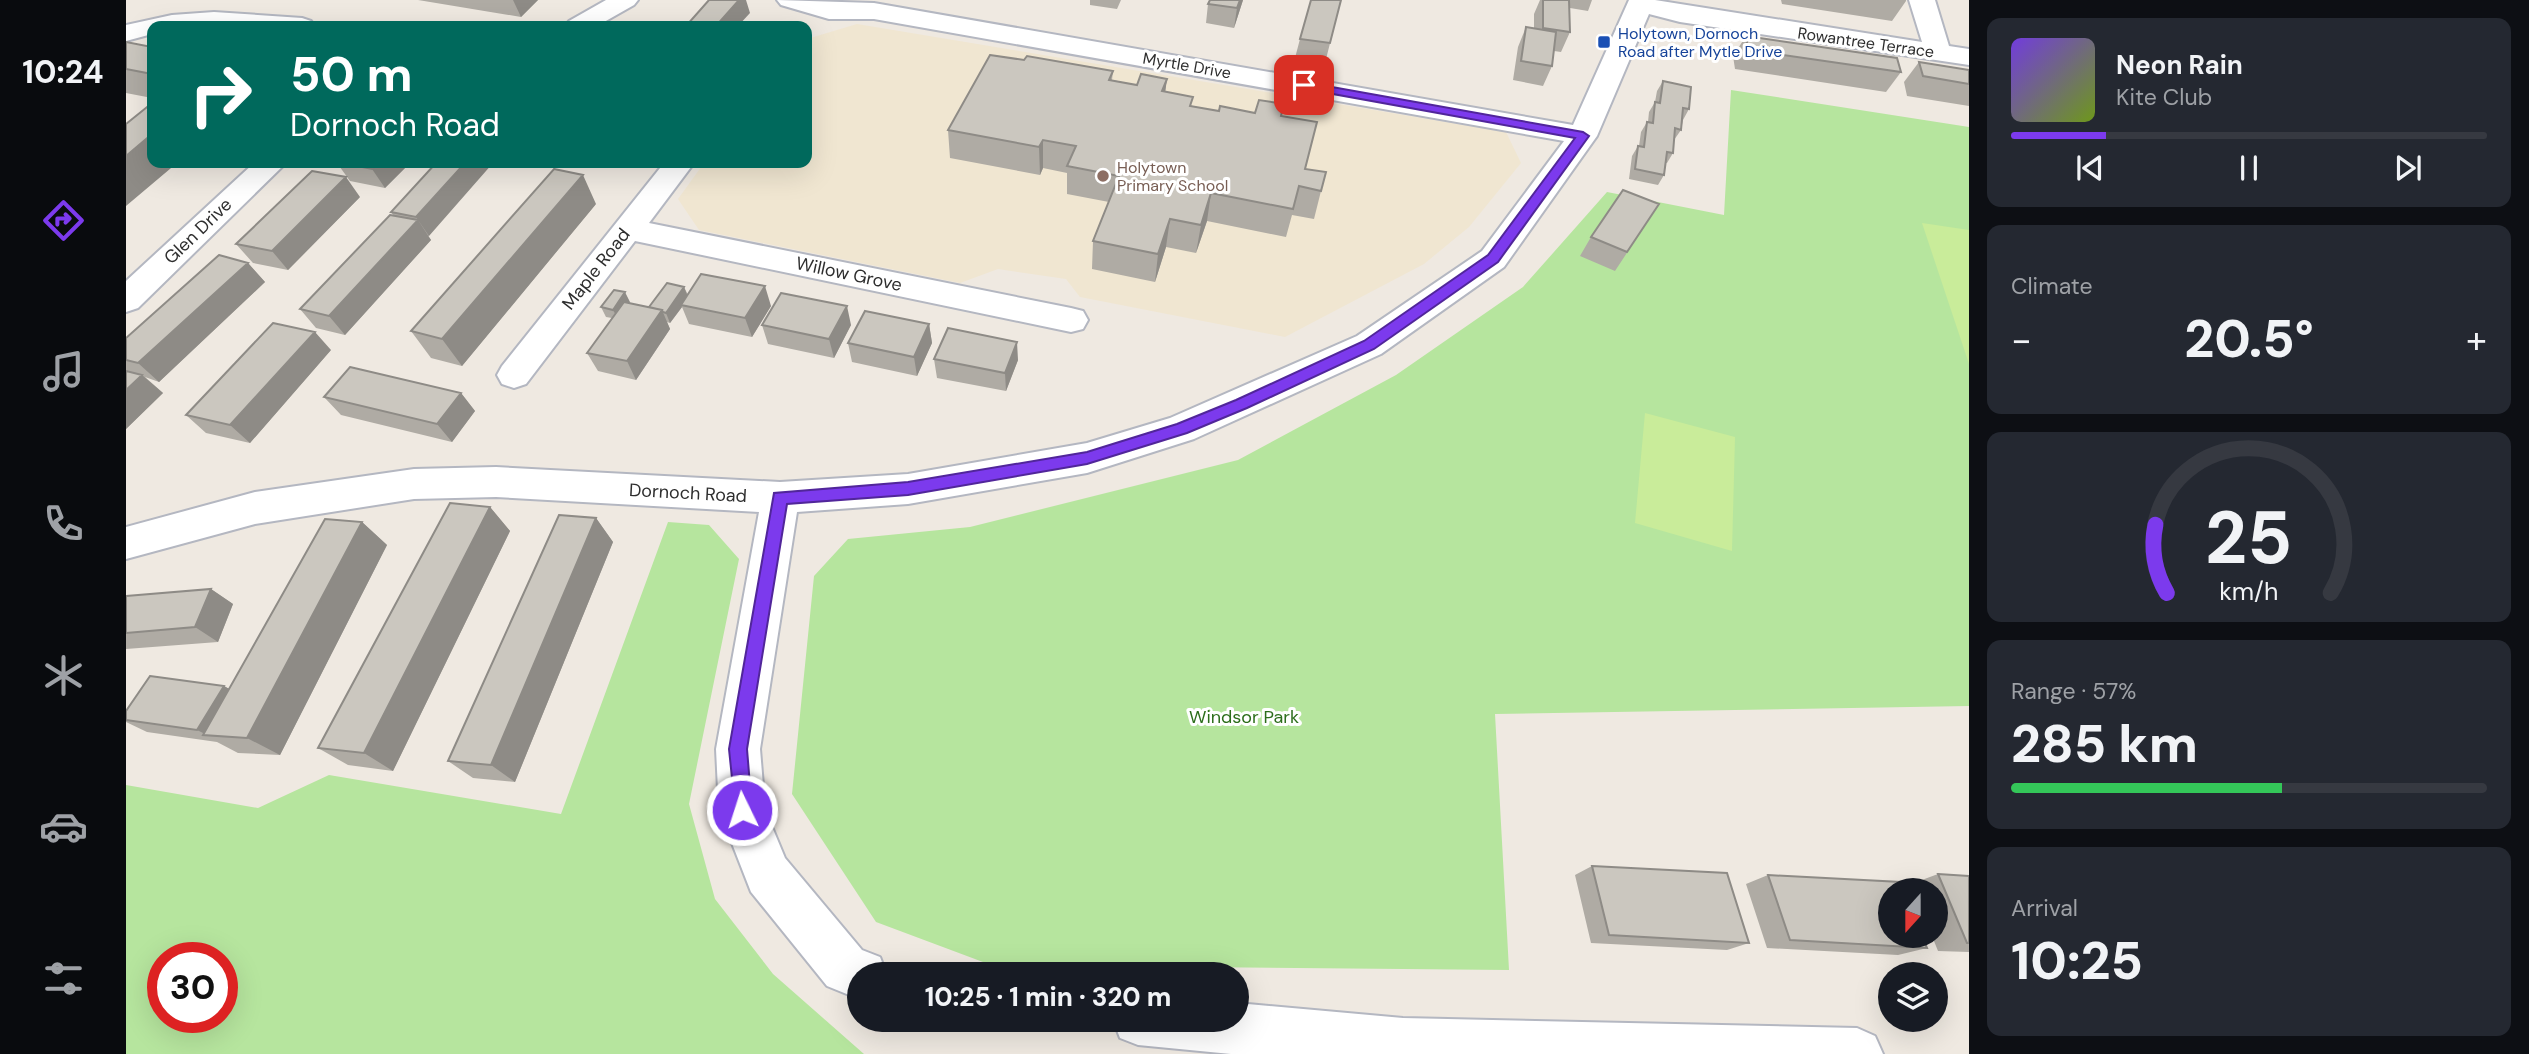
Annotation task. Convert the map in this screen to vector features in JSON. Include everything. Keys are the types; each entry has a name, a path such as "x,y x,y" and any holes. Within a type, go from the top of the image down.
{"street":[{"path":"126,33 140,0"},
{"path":"587,21 625,0"},
{"path":"1922,0 1938,52"},
{"name":"Rowantree Terrace","path":"1641,2 1680,14 1969,57"},
{"name":"Dornoch Road","path":"126,543 255,508 414,484 496,481 780,498 908,489 1087,458 1181,429 1369,345 1493,258 1583,136 1641,2"},
{"name":"Myrtle Drive","path":"789,12 874,11 1459,112 1583,136"},
{"path":"182,21 245,18 266,21"},
{"path":"126,33 147,28"},
{"name":"Glen Drive","path":"126,300 266,168"},
{"name":"Maple Road","path":"514,375 675,168"},
{"name":"Willow Grove","path":"627,229 1071,320"},
{"path":"780,498 738,749 742,810 768,875 847,969"},
{"path":"1248,1032 1404,1049 1857,1054"}],"shaded area":[{"name":"Holytown Primary School","path":"857,24 1506,132 1521,163 1469,227 1424,264 1285,337 1080,297 1066,279 998,269 960,283 699,230 678,199 700,168 812,168 812,38"}],"green space":[{"name":"Windsor Park","path":"1731,90 1969,127 1969,706 1495,714 1509,970 1249,967 1249,962 983,962 876,922 792,794 814,576 848,539 970,527 1238,460 1396,375 1523,287 1607,192 1724,215"},
{"path":"1922,223 1969,230 1969,364"},
{"path":"1645,413 1735,437 1732,551 1635,523"},
{"path":"668,522 709,525 739,559 689,804 715,899 773,974 864,1054 126,1054 126,785 258,808 329,775 561,814"}],"building":[{"path":"709,0 739,0 720,21 690,21"},
{"path":"1210,0 1240,0 1237,8 1208,4"},
{"path":"1311,0 1341,0 1330,43 1300,39"},
{"path":"1543,0 1569,0 1570,32 1543,28"},
{"path":"1526,27 1556,32 1552,66 1521,61"},
{"path":"1746,36 1897,58 1901,72 1748,50"},
{"path":"126,42 147,46 147,73 126,69"},
{"path":"990,55 1024,60 1027,56 1113,71 1109,80 1137,85 1141,74 1167,79 1162,91 1193,97 1190,106 1219,111 1220,106 1255,113 1259,100 1284,104 1281,116 1317,122 1305,169 1326,172 1321,191 1299,186 1293,209 1211,193 1201,225 1170,219 1158,254 1093,241 1119,176 1067,166 1076,146 1043,140 1039,147 948,130"},
{"path":"1919,62 1969,70 1969,84 1923,76"},
{"path":"1663,81 1691,87 1689,109 1683,108 1681,130 1675,128 1673,153 1667,152 1664,175 1635,169 1638,146 1644,147 1647,122 1653,123 1655,102 1660,103"},
{"path":"147,107 147,138 126,156 126,124"},
{"path":"431,168 460,168 416,217 391,212"},
{"path":"554,169 583,175 442,339 411,331"},
{"path":"312,171 346,177 272,251 236,244"},
{"path":"1623,190 1659,204 1627,252 1591,237"},
{"path":"390,215 418,220 329,316 300,309"},
{"path":"219,255 248,263 138,363 126,360 126,338"},
{"path":"701,274 765,286 745,318 681,305"},
{"path":"667,283 684,287 666,313 649,307"},
{"path":"614,290 625,292 613,310 601,307"},
{"path":"781,293 847,306 829,339 762,325"},
{"path":"624,302 662,310 627,361 587,353"},
{"path":"865,311 929,324 914,357 848,343"},
{"path":"273,323 315,332 230,425 186,415"},
{"path":"948,328 1017,342 1005,373 934,359"},
{"path":"350,367 461,393 437,424 324,397"},
{"path":"126,371 142,375 126,390"},
{"path":"450,503 490,507 364,753 318,748"},
{"path":"559,515 596,518 491,765 448,761"},
{"path":"325,519 362,522 247,738 203,735"},
{"path":"211,589 195,627 126,633 126,596"},
{"path":"150,676 224,686 197,730 126,720 126,711"},
{"path":"1592,866 1727,873 1749,943 1609,935"},
{"path":"1938,874 1969,876 1969,943 1948,898 1948,878 1940,878"},
{"path":"1768,875 1878,881 1878,945 1790,940"}],"place":[{"name":"Holytown, Dornoch Road after Mytle Drive","path":"1604,42"},
{"name":"Holytown Primary School","path":"1103,176"}],"route":[{"path":"742,810 738,749 780,498 908,489 1087,458 1181,429 1242,404 1369,345 1493,258 1583,136 1304,85"}]}
